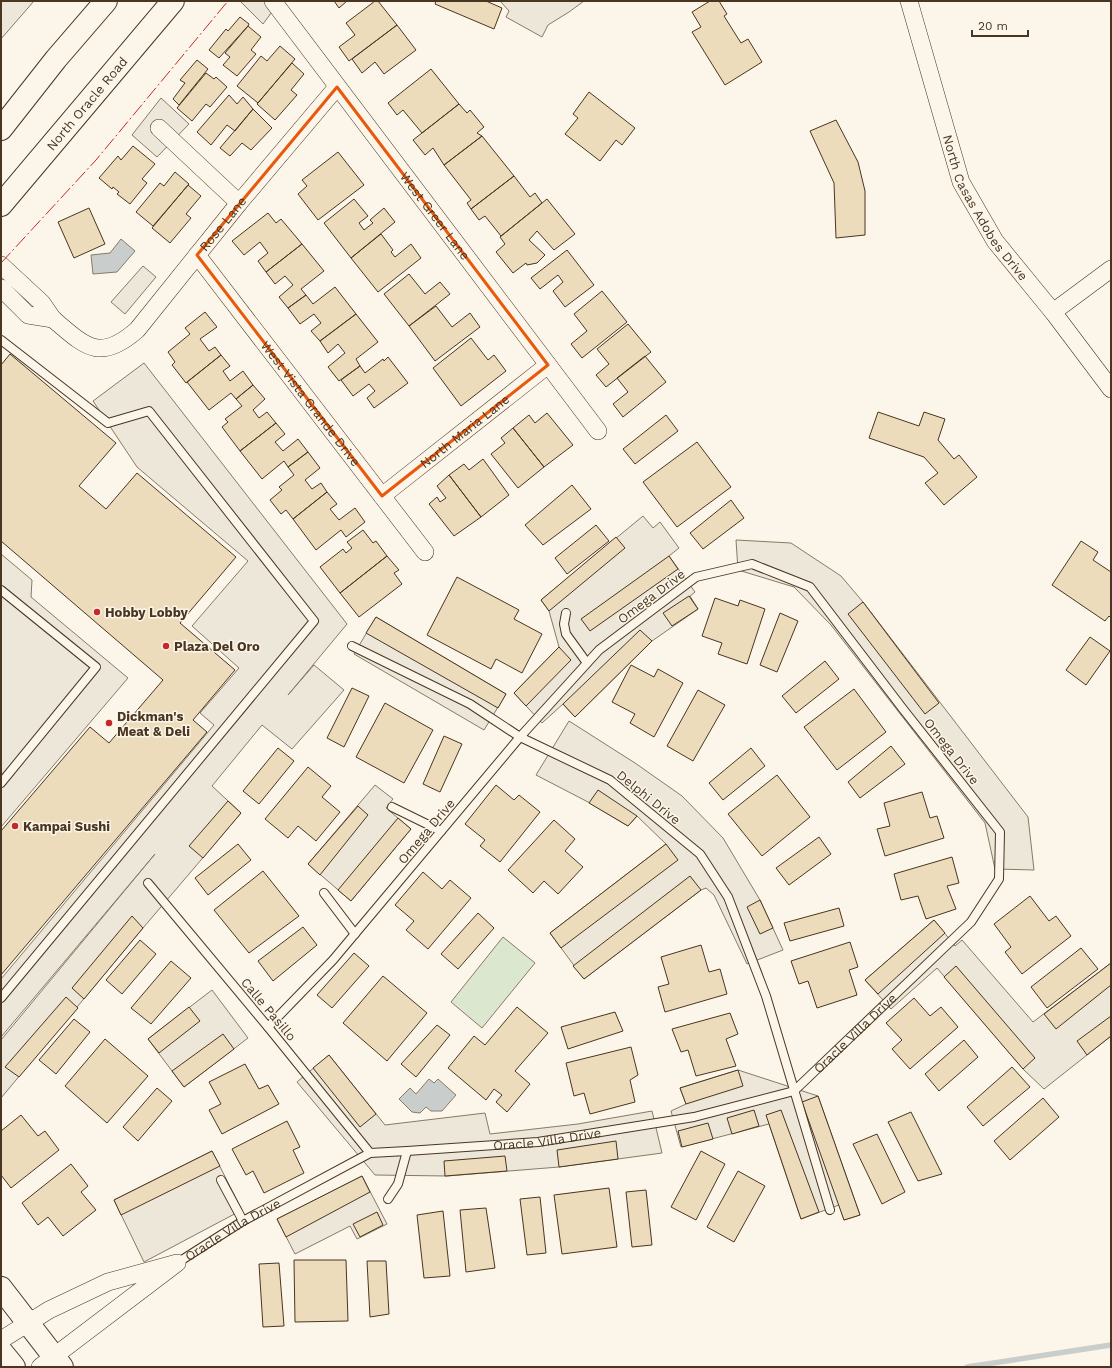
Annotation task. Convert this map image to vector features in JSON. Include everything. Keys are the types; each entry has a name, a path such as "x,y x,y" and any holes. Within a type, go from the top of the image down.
{"main road":[{"path":"1,129 56,59 106,1"},
{"name":"North Oracle Road","path":"1,205 173,1"},
{"path":"1,1288 28,1323 52,1363"},
{"path":"1,1351 14,1367"}],"street":[{"name":"West Greer Lane","path":"272,1 598,431"},
{"name":"North Casas Adobes Drive","path":"909,1 961,182 995,241 1053,312 1111,389"},
{"name":"Rose Lane","path":"53,319 83,344 95,348 113,347 126,341 138,330 197,255 337,87"},
{"path":"159,128 240,203"},
{"name":"West Vista Grande Drive","path":"197,255 425,552"},
{"path":"1,265 42,302 53,319"},
{"path":"1053,312 1111,269"},
{"path":"1,288 28,315 53,319"},
{"name":"North Maria Lane","path":"382,496 548,365"},
{"name":"Oracle Villa Drive","path":"1,1340 49,1310 108,1282 177,1263"},
{"name":"Oracle Villa Drive","path":"52,1363 177,1263"}],"lane":[{"path":"1,340 108,423 150,411 314,621 1,998"},
{"name":"Omega Drive","path":"268,1027 333,960 520,737 599,650 696,577 752,564 810,587 903,709 1000,832 999,879 983,905 971,922 902,988"},
{"path":"1,590 96,667 1,783"},
{"path":"566,613 564,624 566,634 587,663"},
{"name":"Delphi Drive","path":"352,646 470,704 520,737 610,780 700,854 728,897 766,996 830,1210"},
{"path":"392,807 441,831"},
{"name":"Calle Pasillo","path":"148,883 268,1027 370,1153"},
{"path":"324,893 355,934"},
{"name":"Oracle Villa Drive","path":"177,1263 243,1221 370,1153 406,1152 538,1142 694,1117 794,1091 902,988"},
{"path":"388,1199 398,1184 406,1152"},
{"path":"221,1180 243,1221"}],"highlighted area":[{"path":"337,87 548,365 382,496 197,255"}],"green space":[{"path":"503,937 535,963 482,1028 451,1002"}],"shaded area":[{"path":"1,1 34,1 1,39"},
{"path":"280,1 263,24 241,2"},
{"path":"500,1 584,1 548,25 542,37 506,17 509,11"},
{"path":"161,98 189,124 157,157 132,135"},
{"path":"121,239 135,251 117,272 93,274 91,255 110,253"},
{"path":"143,266 156,277 125,314 111,302"},
{"path":"144,363 347,624 288,695 314,665 344,690 292,749 262,725 212,786 241,813 1,1098 1,1040 155,854 1,1037 1,979 214,725 200,713 239,668 192,626 248,561 137,467 93,401"},
{"path":"643,516 653,528 660,522 679,548 669,556 695,592 690,596 698,609 652,641 575,717 563,704 542,723 514,693 559,647 549,611 541,600"},
{"path":"736,540 791,543 841,576 863,602 1028,817 1034,870 995,869 985,823 831,625 794,587 738,570"},
{"path":"1,554 32,580 31,597 128,678 1,827"},
{"path":"376,617 506,694 484,730 354,654"},
{"path":"569,721 635,763 682,796 723,838 760,900 783,950 747,964 714,895 706,888 701,890 584,979 550,933 666,844 637,816 628,826 588,802 536,775"},
{"path":"375,785 393,799 386,808 411,829 351,901 308,864"},
{"path":"934,920 955,946 962,940 1033,1022 1111,963 1111,1036 1044,1089 1024,1070 937,968 891,1009 865,980"},
{"path":"212,990 248,1038 184,1087 148,1039"},
{"path":"329,1055 385,1125 485,1113 490,1134 578,1124 652,1111 662,1153 559,1167 447,1176 375,1175 297,1082"},
{"path":"738,1070 818,1096 860,1215 844,1220 839,1205 801,1219 769,1124 681,1147 671,1111 686,1104 680,1088"},
{"path":"429,1079 434,1083 438,1079 456,1095 442,1111 431,1111 426,1107 420,1113 412,1112 399,1099 410,1088 416,1094"},
{"path":"212,1151 242,1210 144,1262 114,1200"},
{"path":"362,1176 387,1224 357,1239 350,1226 295,1254 277,1219"}],"building":[{"path":"334,1 347,1 339,8"},
{"path":"375,1 378,1 397,25 349,61 339,47 355,35 346,23"},
{"path":"436,1 486,1 502,8 494,29 435,4"},
{"path":"710,1 719,1 727,14 724,16 741,43 748,39 762,62 725,85 692,32 701,27 692,12"},
{"path":"240,17 249,24 248,26 219,58 209,50 226,29 228,31"},
{"path":"397,25 416,50 384,74 375,62 362,73 352,59"},
{"path":"248,26 261,37 251,50 256,54 237,76 223,65 230,57 225,53"},
{"path":"280,46 295,59 258,103 237,86 261,56 267,61"},
{"path":"197,60 208,69 179,105 173,99 185,83 180,80"},
{"path":"292,63 304,74 291,90 297,95 275,120 257,104"},
{"path":"431,69 459,104 422,133 403,110 397,115 388,103"},
{"path":"206,73 214,79 216,77 227,87 210,107 206,104 192,121 177,108"},
{"path":"589,92 635,128 622,145 616,140 600,161 565,134 578,118 573,114"},
{"path":"229,95 237,104 243,97 253,109 235,131 227,125 211,145 197,132"},
{"path":"459,104 467,113 470,110 484,127 477,133 482,136 444,165 433,148 425,155 413,140"},
{"path":"253,109 272,128 251,150 242,143 230,156 220,148"},
{"path":"836,120 858,162 865,191 865,235 836,238 834,183 810,131"},
{"path":"482,136 514,176 471,209 467,203 471,200 444,165"},
{"path":"133,146 155,164 142,179 147,183 130,204 117,194 119,192 113,187 112,189 99,178 118,156 121,160"},
{"path":"338,152 364,185 318,220 298,194 307,186 302,180"},
{"path":"175,172 189,184 153,226 136,212 160,183 164,186"},
{"path":"514,176 530,197 535,193 542,203 501,236 485,216 479,220 471,209"},
{"path":"188,185 201,196 186,214 191,218 170,243 152,228"},
{"path":"354,199 368,216 359,223 364,230 373,223 370,220 384,208 395,222 351,258 324,223"},
{"path":"547,199 575,234 554,250 537,231 529,240 545,255 537,263 527,265 526,263 513,273 496,252 505,244 500,237"},
{"path":"89,208 105,244 74,258 58,222"},
{"path":"268,213 276,223 281,219 302,244 266,272 258,261 268,253 260,242 244,255 232,241"},
{"path":"381,234 393,250 391,252 395,257 411,244 421,258 378,292 351,258"},
{"path":"302,244 324,271 301,289 306,295 288,308 279,297 293,285 285,276 275,284 266,272"},
{"path":"567,250 594,285 565,307 553,291 563,282 558,275 540,289 531,278"},
{"path":"409,274 425,294 440,282 450,294 409,326 384,294"},
{"path":"335,287 356,314 320,341 311,331 321,323 314,314 300,324 288,308 306,295 313,304"},
{"path":"602,291 627,322 582,358 571,344 587,331 574,314"},
{"path":"436,306 452,327 470,313 480,327 435,361 409,326"},
{"path":"205,312 217,327 200,339 209,351 215,347 221,355 186,383 172,365 175,362 168,352 190,334 185,328"},
{"path":"356,314 378,342 356,359 360,366 339,381 328,367 345,353 338,344 328,353 320,341"},
{"path":"628,324 651,352 606,387 596,375 609,364 597,349"},
{"path":"471,338 488,360 494,355 506,371 461,406 433,368"},
{"name":"Plaza Del Oro","path":"10,354 116,443 79,486 106,509 137,473 236,557 180,623 235,670 193,720 207,732 1,975 1,831 90,727 109,743 163,680 1,541 1,365"},
{"path":"221,355 230,366 223,371 230,381 243,371 253,385 236,399 231,393 209,410 187,382"},
{"path":"645,356 666,382 623,417 613,404 628,392 617,378"},
{"path":"388,357 408,383 374,408 367,398 375,391 369,384 353,396 341,380 360,366 365,373 383,359 384,361"},
{"path":"253,385 265,399 253,410 259,418 267,412 276,423 240,451 222,427 228,422 225,419 242,406 236,399"},
{"path":"878,412 919,426 924,412 945,419 938,440 954,459 959,455 977,477 944,505 925,483 938,473 924,457 869,438"},
{"path":"547,413 573,445 544,467 513,428 529,415 535,423"},
{"path":"666,415 678,431 635,464 623,449"},
{"path":"276,423 285,434 275,442 283,451 298,439 308,452 288,467 284,461 262,479 240,451"},
{"path":"513,428 544,467 518,488 491,454 505,443 501,438"},
{"path":"697,442 731,487 677,527 643,482"},
{"path":"308,452 320,468 305,480 312,489 321,483 327,492 293,519 286,510 281,514 270,500 282,490 279,487 294,475 288,467"},
{"path":"483,459 509,495 481,517 449,475 464,464 469,470"},
{"path":"449,475 481,517 454,536 429,504 437,497 440,502 446,498 437,486"},
{"path":"572,485 591,509 543,545 525,525"},
{"path":"327,492 337,504 330,509 339,520 355,508 365,522 346,537 341,530 316,550 293,519"},
{"path":"731,500 744,518 703,549 690,533"},
{"path":"596,525 609,541 567,574 555,558"},
{"path":"363,530 373,543 376,541 387,556 340,593 320,567 343,549 346,553 352,548 347,542"},
{"path":"616,537 625,548 549,611 541,600"},
{"path":"1081,541 1098,552 1093,560 1111,572 1111,618 1109,616 1105,621 1052,585"},
{"path":"387,556 399,570 394,573 402,584 359,617 340,593"},
{"path":"669,556 678,569 590,631 581,619"},
{"path":"457,577 519,610 514,619 542,634 522,673 496,659 491,669 427,635"},
{"path":"689,596 698,609 672,626 663,613"},
{"path":"715,598 738,606 740,600 765,609 747,664 718,654 722,643 702,636"},
{"path":"863,602 939,703 925,714 848,614"},
{"path":"780,613 798,621 777,672 760,665"},
{"path":"376,617 506,694 498,708 366,633"},
{"path":"640,630 652,641 575,717 563,704"},
{"path":"1090,637 1110,651 1086,685 1066,670"},
{"path":"559,647 571,660 526,706 514,693"},
{"path":"825,661 839,679 796,713 782,696"},
{"path":"631,665 654,677 658,669 683,683 654,737 630,723 635,714 612,702"},
{"path":"352,688 369,696 344,747 327,738"},
{"path":"854,689 886,732 837,770 804,727"},
{"path":"698,690 725,705 693,761 667,746"},
{"path":"385,703 433,730 404,783 356,757"},
{"path":"444,736 462,744 440,792 423,784"},
{"path":"891,746 905,764 860,798 848,782"},
{"path":"278,748 294,761 259,804 243,791"},
{"path":"751,748 765,766 723,800 709,783"},
{"path":"308,767 331,786 322,797 340,812 316,841 298,826 288,838 265,819"},
{"path":"777,775 810,817 762,856 728,814"},
{"path":"496,785 514,800 519,795 540,812 500,862 480,846 485,840 465,824"},
{"path":"598,790 637,816 628,826 589,803"},
{"path":"922,792 930,818 937,816 944,838 885,856 877,829 890,826 884,803"},
{"path":"228,801 241,813 203,858 189,846"},
{"path":"358,806 368,815 320,875 308,864"},
{"path":"398,818 411,829 351,901 338,890"},
{"path":"554,820 575,839 565,851 583,867 558,894 544,881 533,893 508,870"},
{"path":"819,837 831,854 789,885 776,868"},
{"path":"238,844 251,860 208,895 195,878"},
{"path":"666,844 678,860 561,948 550,933"},
{"path":"952,857 959,883 947,886 956,909 926,919 918,896 901,900 894,874"},
{"path":"263,871 299,916 249,953 214,910"},
{"path":"423,872 442,889 450,880 471,898 428,949 406,930 414,921 395,905"},
{"path":"690,876 701,890 584,979 573,966"},
{"path":"1030,896 1049,921 1056,916 1071,936 1022,974 1005,952 1011,947 994,924"},
{"path":"760,900 773,928 760,934 747,907"},
{"path":"839,908 844,926 790,941 784,923"},
{"path":"478,913 494,928 458,969 441,954"},
{"path":"132,916 143,928 84,999 72,988"},
{"path":"934,920 945,933 878,994 865,980"},
{"path":"303,927 317,945 273,981 258,961"},
{"path":"140,940 156,954 122,994 106,980"},
{"path":"850,942 858,967 849,970 857,995 817,1008 808,981 799,984 791,961"},
{"path":"701,945 709,972 720,969 727,994 665,1012 658,987 669,984 661,957"},
{"path":"1081,948 1098,969 1047,1008 1031,987"},
{"path":"354,953 369,966 332,1008 317,995"},
{"path":"171,961 191,978 151,1024 131,1008"},
{"path":"1111,963 1111,985 1056,1029 1044,1014"},
{"path":"956,966 1035,1058 1023,1069 944,977"},
{"path":"383,976 427,1013 387,1061 343,1023"},
{"path":"66,997 78,1008 19,1077 5,1067"},
{"path":"914,998 930,1016 941,1007 958,1027 910,1069 892,1049 902,1040 886,1023"},
{"path":"189,1007 200,1021 159,1053 148,1039"},
{"path":"517,1007 548,1033 515,1071 530,1084 507,1112 496,1102 502,1095 494,1089 486,1100 448,1068 474,1036 485,1045"},
{"path":"615,1012 623,1031 568,1049 561,1027"},
{"path":"730,1013 738,1034 726,1039 736,1066 696,1076 688,1050 681,1052 672,1029"},
{"path":"1111,1016 1111,1036 1087,1055 1077,1041"},
{"path":"74,1019 90,1032 56,1074 39,1060"},
{"path":"437,1025 450,1035 416,1077 401,1064"},
{"path":"223,1034 234,1049 184,1087 172,1071"},
{"path":"105,1039 148,1076 107,1123 65,1086"},
{"path":"964,1040 978,1057 939,1091 925,1074"},
{"path":"631,1047 638,1075 630,1080 635,1102 590,1114 584,1093 574,1096 566,1063"},
{"path":"329,1055 376,1114 360,1127 313,1068"},
{"path":"245,1064 259,1089 268,1085 279,1104 222,1134 209,1110 221,1104 209,1082"},
{"path":"1012,1067 1030,1087 983,1126 967,1107"},
{"path":"738,1070 743,1086 686,1104 680,1088"},
{"path":"157,1088 172,1101 138,1141 123,1127"},
{"path":"818,1096 860,1215 844,1220 802,1102"},
{"path":"1043,1098 1059,1117 1010,1160 994,1141"},
{"path":"754,1110 759,1126 732,1134 727,1118"},
{"path":"781,1110 819,1212 801,1219 766,1115"},
{"path":"911,1112 942,1174 918,1181 888,1122"},
{"path":"21,1115 38,1136 45,1131 59,1150 11,1188 1,1175 1,1131"},
{"path":"287,1121 300,1147 293,1150 304,1173 264,1193 253,1171 246,1175 232,1149"},
{"path":"708,1123 713,1139 682,1147 678,1131"},
{"path":"877,1134 905,1192 882,1204 853,1144"},
{"path":"616,1141 618,1159 559,1167 557,1150"},
{"path":"212,1151 220,1166 121,1215 114,1200"},
{"path":"701,1151 725,1164 696,1220 671,1207"},
{"path":"505,1156 507,1171 445,1176 444,1161"},
{"path":"71,1164 88,1186 81,1192 96,1210 63,1236 48,1217 38,1225 22,1203"},
{"path":"738,1171 765,1186 734,1242 707,1227"},
{"path":"362,1176 370,1192 286,1237 277,1219"},
{"path":"609,1188 617,1247 562,1254 554,1195"},
{"path":"646,1190 652,1245 632,1247 626,1192"},
{"path":"540,1197 546,1253 527,1255 520,1199"},
{"path":"486,1208 495,1268 466,1272 460,1210"},
{"path":"443,1211 450,1276 424,1278 417,1215"},
{"path":"377,1212 383,1225 360,1237 353,1224"},
{"path":"294,1260 346,1260 348,1321 295,1322"},
{"path":"367,1261 386,1261 389,1314 370,1317"},
{"path":"279,1263 284,1326 263,1327 259,1264"}],"waterway":[{"path":"967,1367 1111,1345"}],"power":[{"path":"1,263 96,160 228,1"}],"place":[{"name":"Hobby Lobby","path":"97,612"},
{"name":"Plaza Del Oro","path":"166,646"},
{"name":"Dickman's Meat & Deli","path":"109,723"},
{"name":"Kampai Sushi","path":"15,826"}]}
